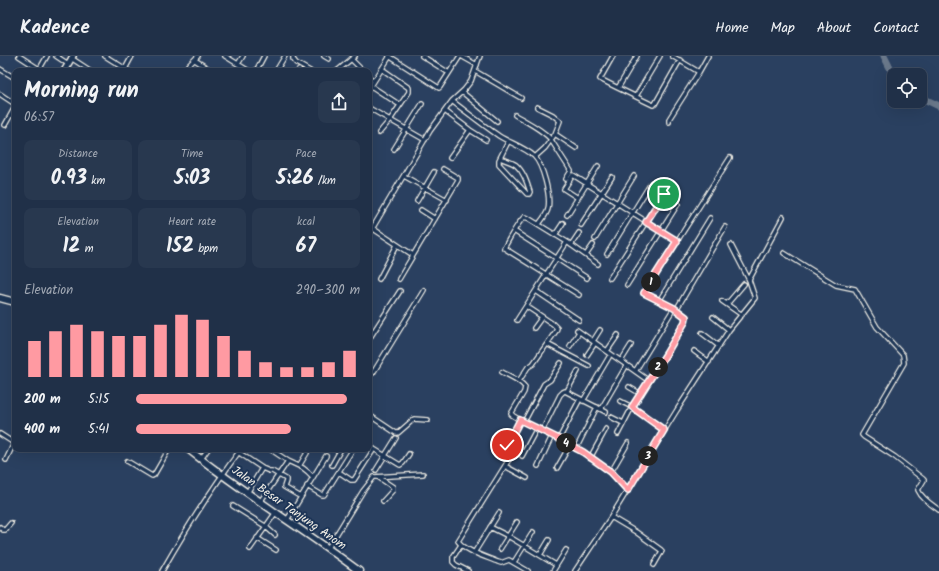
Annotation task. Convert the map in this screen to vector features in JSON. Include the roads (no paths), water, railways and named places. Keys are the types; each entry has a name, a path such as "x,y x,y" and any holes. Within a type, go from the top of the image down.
{"main road":[{"path":"0,298 12,301"},
{"name":"Jalan Besar Tanjung Anom","path":"192,452 260,502 359,571"}],"street":[{"path":"19,56 36,68"},
{"path":"40,68 47,56"},
{"path":"56,56 68,64"},
{"path":"107,56 125,68 132,56"},
{"path":"186,68 198,56"},
{"path":"225,56 244,68"},
{"path":"238,64 243,56"},
{"path":"258,68 264,56"},
{"path":"278,68 285,56"},
{"path":"293,56 292,59 305,68"},
{"path":"324,56 329,59"},
{"path":"340,68 355,56"},
{"path":"372,84 390,56 437,88 440,87 460,56 477,65"},
{"path":"422,56 449,73"},
{"path":"413,255 372,228 425,140 452,101 471,81 480,56"},
{"path":"613,56 600,79 652,104 654,104 680,60"},
{"path":"618,88 637,56"},
{"path":"636,96 660,56"},
{"path":"672,56 699,72"},
{"path":"669,122 669,119 708,56"},
{"path":"66,68 72,57 87,68"},
{"path":"351,59 360,68"},
{"path":"194,60 207,68"},
{"path":"0,69 12,76"},
{"path":"379,133 390,120 409,92 409,88 382,69"},
{"path":"475,71 521,98"},
{"path":"372,88 400,105"},
{"path":"462,92 497,121"},
{"path":"0,94 12,102"},
{"path":"452,101 508,142 522,148 535,157 544,174 548,204 548,209 539,224"},
{"path":"394,149 422,104"},
{"path":"535,157 545,148 555,134 560,121 553,115 537,107"},
{"path":"372,110 425,140"},
{"path":"445,111 486,140"},
{"path":"5,125 12,112"},
{"path":"515,115 551,139 571,171 566,179"},
{"path":"450,158 470,130"},
{"path":"555,134 576,148"},
{"path":"500,158 516,166 523,174 530,192 529,194 527,194 498,164 498,162 500,158 508,142"},
{"path":"618,434 632,407 685,322 686,317 675,309 644,293 730,158"},
{"path":"567,215 598,166"},
{"path":"399,279 458,180 458,178 442,169"},
{"path":"417,201 434,172"},
{"path":"578,198 564,189 573,175 677,241"},
{"path":"404,176 447,200"},
{"path":"595,239 634,176"},
{"path":"581,225 612,177"},
{"path":"607,254 651,183"},
{"path":"610,278 664,194"},
{"path":"627,285 678,204"},
{"path":"420,210 435,220"},
{"path":"579,295 504,248 514,231 524,217 528,218 555,234 598,264"},
{"path":"749,280 784,217"},
{"path":"659,301 710,218"},
{"path":"555,234 563,223"},
{"path":"636,370 725,227"},
{"path":"514,231 586,278"},
{"path":"571,245 579,233"},
{"path":"517,320 567,242"},
{"path":"379,278 398,245"},
{"path":"586,255 593,245"},
{"path":"575,571 611,517 664,430 719,346 755,298 749,280 731,245"},
{"path":"784,253 836,285 855,289 877,327 903,355 904,363 862,435 895,457 923,479 924,480 918,492 939,510"},
{"path":"726,304 744,284"},
{"path":"372,372 373,373 424,290"},
{"path":"536,290 579,320"},
{"path":"372,335 400,292"},
{"path":"722,301 742,315"},
{"path":"519,381 528,367 533,364 557,328 526,306"},
{"path":"534,328 542,317"},
{"path":"712,317 730,330"},
{"path":"587,355 600,330"},
{"path":"570,346 578,331 636,370 649,381"},
{"path":"702,333 719,346"},
{"path":"607,351 618,335"},
{"path":"547,344 589,366"},
{"path":"621,361 631,345"},
{"path":"694,351 709,362"},
{"path":"559,439 609,357"},
{"path":"524,422 544,384 550,380 561,363"},
{"path":"576,448 599,408 625,368"},
{"path":"542,430 560,395 567,391 578,371"},
{"path":"502,372 524,384 525,389 511,414 576,448 611,472 628,490"},
{"path":"629,387 641,394"},
{"path":"567,391 606,412"},
{"path":"620,401 632,407 664,430"},
{"path":"611,417 623,424"},
{"path":"372,418 397,434 414,419 428,420"},
{"path":"507,445 520,420"},
{"path":"522,456 537,428"},
{"path":"590,458 606,429"},
{"path":"0,434 12,443"},
{"path":"538,466 552,436"},
{"path":"376,470 396,438"},
{"path":"611,472 628,443"},
{"path":"557,468 570,445"},
{"path":"6,460 12,448"},
{"path":"339,472 351,480 354,480 374,449 400,465 409,454"},
{"path":"127,461 152,476 154,475 166,452"},
{"path":"201,459 206,452"},
{"path":"162,571 210,491 238,452"},
{"path":"240,452 262,468 272,471 286,480 284,487 301,496"},
{"path":"274,452 299,466 313,477"},
{"path":"299,466 308,452"},
{"path":"332,465 339,452"},
{"path":"307,486 324,495 351,452"},
{"path":"513,453 458,542 474,553 501,563 508,559 527,571"},
{"path":"287,520 326,456"},
{"path":"260,502 288,461"},
{"path":"505,466 527,478"},
{"path":"247,492 262,468"},
{"path":"328,548 363,491 373,479 378,476 424,474"},
{"path":"378,476 393,488 393,490 383,501"},
{"path":"233,506 265,526 275,535"},
{"path":"250,549 276,512"},
{"path":"474,553 498,513"},
{"path":"611,517 636,532 661,550 662,552 654,565"},
{"path":"500,549 517,522"},
{"path":"0,527 5,530 11,523"},
{"path":"490,527 556,565"},
{"path":"514,562 533,532"},
{"path":"257,538 276,550"},
{"path":"540,555 549,540"},
{"path":"460,544 453,557 453,562 468,571"},
{"path":"553,571 566,550"}],"waterway":[{"path":"884,56 890,68"},
{"path":"927,100 939,106"}]}
